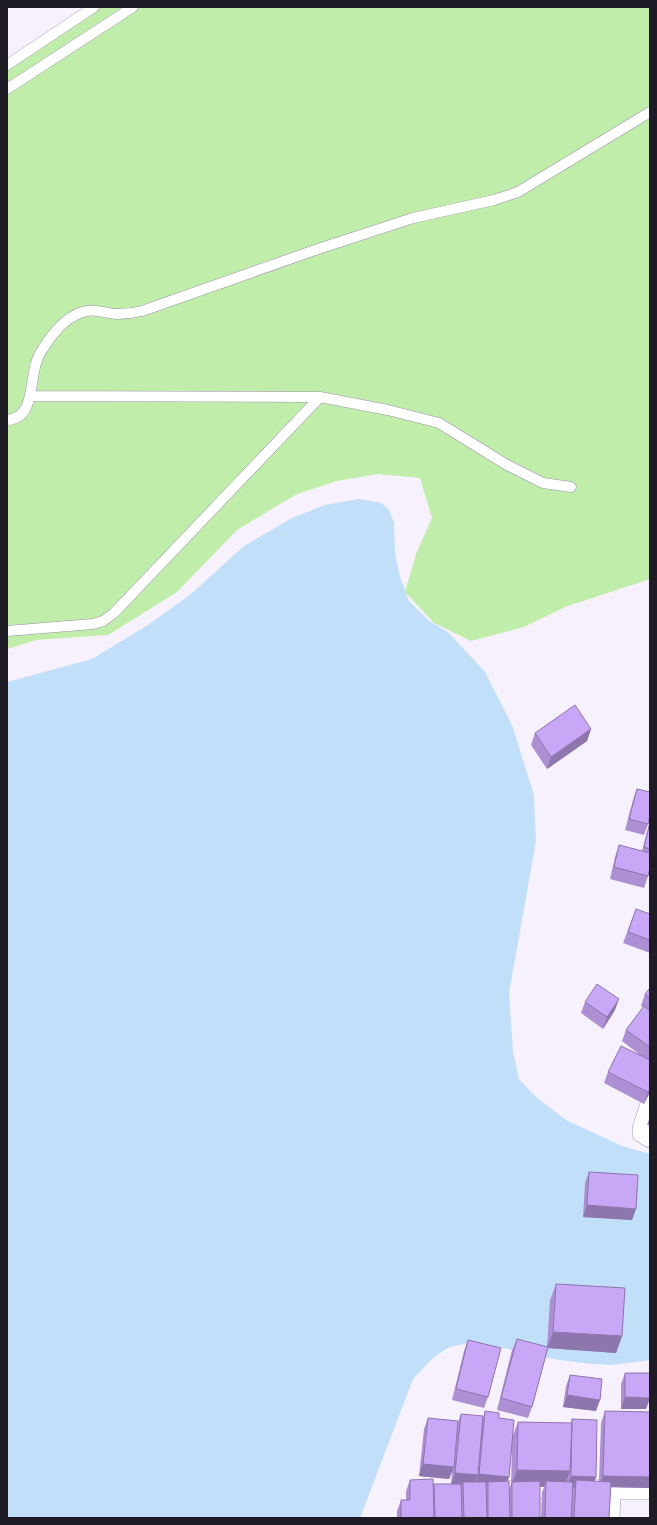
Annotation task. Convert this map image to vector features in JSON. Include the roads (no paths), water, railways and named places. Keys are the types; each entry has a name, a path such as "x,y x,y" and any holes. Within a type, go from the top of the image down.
{"street":[{"path":"650,1104 642,1133 650,1138"},
{"path":"501,1489 650,1490"},
{"path":"610,1518 611,1490"}],"lane":[{"path":"7,66 94,7"},
{"path":"7,89 133,7"},
{"path":"7,420 16,420 23,415 28,407 35,364 41,351 63,323 78,314 87,311 117,314 142,311 318,249 413,218 494,200 518,192 650,112"},
{"path":"30,396 320,397 388,410 439,423 507,465 543,483 571,487"},
{"path":"7,631 93,624 103,621 114,614 320,397"}],"water":[{"path":"359,499 381,503 389,510 394,522 395,553 400,577 409,601 428,620 449,633 485,672 512,725 534,795 536,841 509,993 513,1051 519,1079 535,1096 566,1120 622,1146 650,1154 650,1360 612,1365 593,1364 559,1360 474,1342 449,1347 434,1357 413,1379 360,1518 7,1518 7,682 92,659 148,625 191,594 244,546 292,518 325,505"}]}
